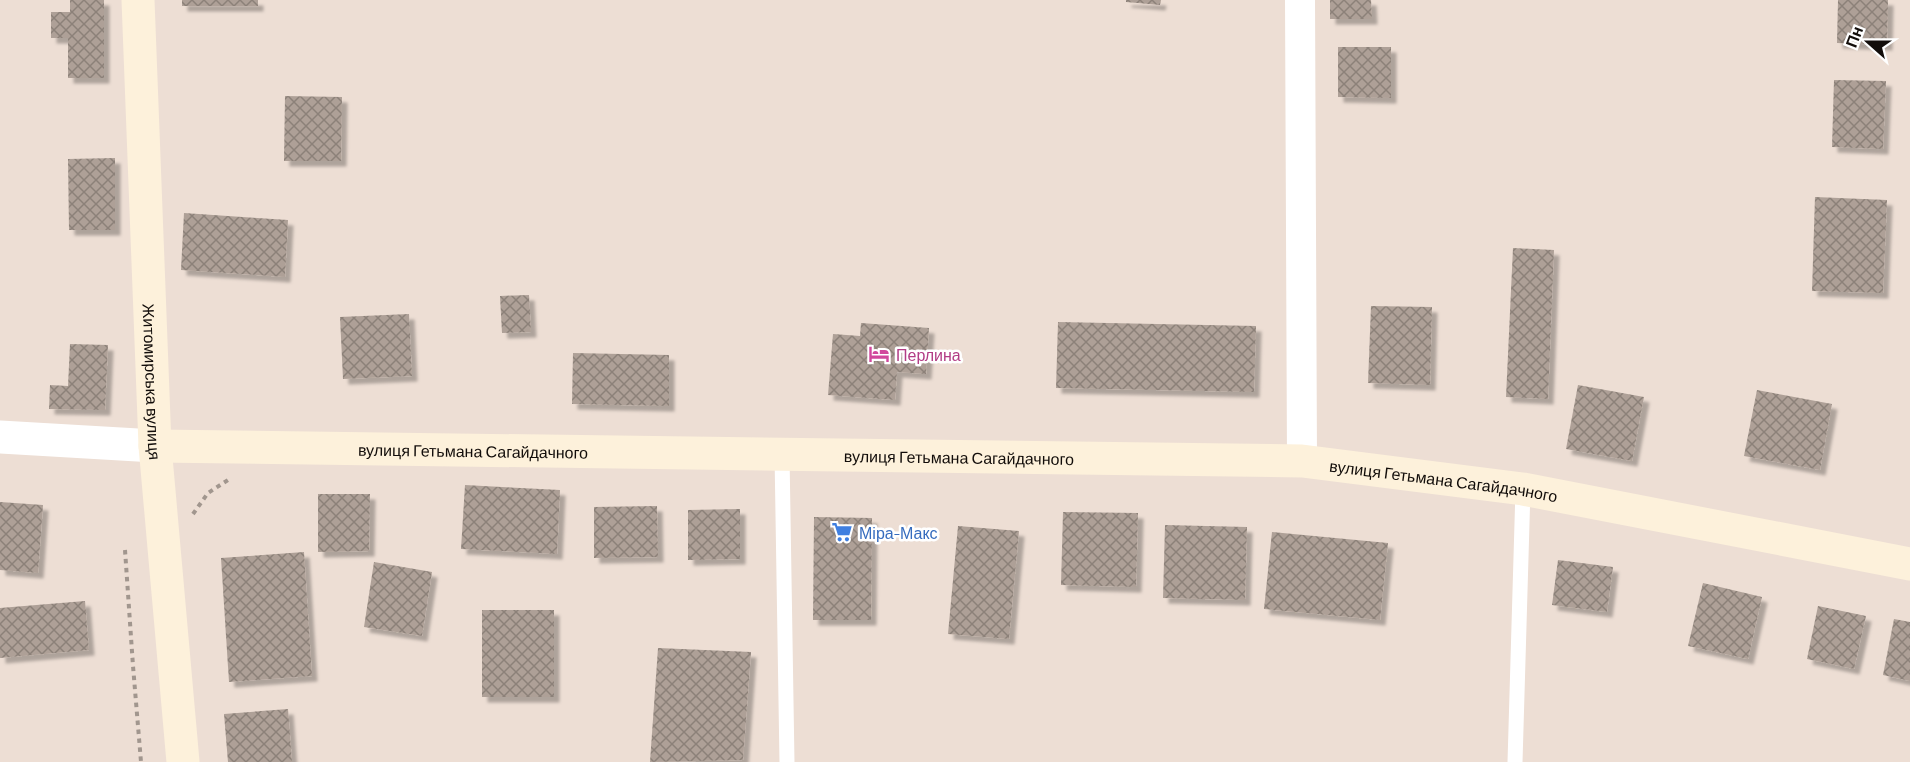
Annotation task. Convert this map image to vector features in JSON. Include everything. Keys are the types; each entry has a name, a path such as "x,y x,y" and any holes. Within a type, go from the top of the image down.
{"main road":[{"name":"Житомирська вулиця","path":"138,0 155,446 183,762"},
{"name":"вулиця Гетьмана Сагайдачного","path":"155,446 1302,461 1523,489 1910,564"}],"street":[{"path":"1300,0 1302,461"},
{"name":"вулиця Гетьмана Сагайдачного","path":"0,437 155,446"}],"lane":[{"path":"782,454 787,762"},
{"path":"1515,762 1523,489"}],"path":[{"path":"191,516 208,493 234,476"},
{"path":"125,550 141,762"}],"building":[{"path":"70,0 104,0 104,78 68,78 68,38 51,38 51,12 70,12"},
{"path":"182,0 258,0 258,6 182,6"},
{"path":"1126,0 1161,0 1160,5 1126,2"},
{"path":"1330,0 1371,0 1372,19 1330,19"},
{"path":"1838,0 1888,0 1887,45 1837,43"},
{"path":"1338,47 1391,47 1391,98 1338,97"},
{"path":"1834,80 1886,81 1883,149 1832,147"},
{"path":"285,96 342,97 341,161 284,161"},
{"path":"115,158 115,230 69,230 68,159"},
{"path":"1815,197 1887,200 1883,293 1812,291"},
{"path":"184,213 288,220 285,277 181,270"},
{"path":"1513,248 1554,250 1548,399 1506,397"},
{"path":"529,295 531,332 502,333 500,296"},
{"path":"1371,306 1432,307 1430,385 1368,383"},
{"path":"409,314 412,376 343,379 340,317"},
{"path":"1058,322 1256,326 1254,392 1056,388"},
{"name":"Перлина","path":"861,323 929,328 926,374 897,372 895,400 828,395 833,334 860,336"},
{"path":"70,344 108,345 105,410 49,409 50,385 68,386"},
{"path":"573,353 669,355 669,406 572,404"},
{"path":"1578,385 1644,397 1632,461 1566,449"},
{"path":"1757,390 1832,404 1820,470 1744,456"},
{"path":"465,485 560,490 557,554 461,549"},
{"path":"318,494 370,494 369,551 318,552"},
{"path":"0,502 43,505 38,573 0,570"},
{"path":"657,506 658,557 594,558 594,507"},
{"path":"740,509 740,559 688,560 688,510"},
{"path":"1063,512 1138,513 1136,587 1061,585"},
{"path":"814,517 872,518 871,620 813,620"},
{"path":"1165,525 1247,527 1245,600 1163,598"},
{"path":"958,526 1019,531 1009,639 948,634"},
{"path":"1272,532 1388,543 1380,620 1264,609"},
{"path":"304,552 312,676 229,682 221,558"},
{"path":"1558,560 1613,567 1607,612 1552,605"},
{"path":"374,562 432,572 422,636 364,627"},
{"path":"1703,583 1762,597 1748,659 1688,646"},
{"path":"85,601 89,650 0,658 0,608"},
{"path":"1818,606 1866,616 1854,669 1807,659"},
{"path":"482,610 554,610 554,697 482,697"},
{"path":"1894,619 1910,622 1910,681 1883,675"},
{"path":"658,648 751,652 743,760 650,762"},
{"path":"288,709 292,762 228,762 224,714"}],"place":[{"name":"Перлина","path":"879,354"},
{"name":"Міра-Макс","path":"842,532"}]}
